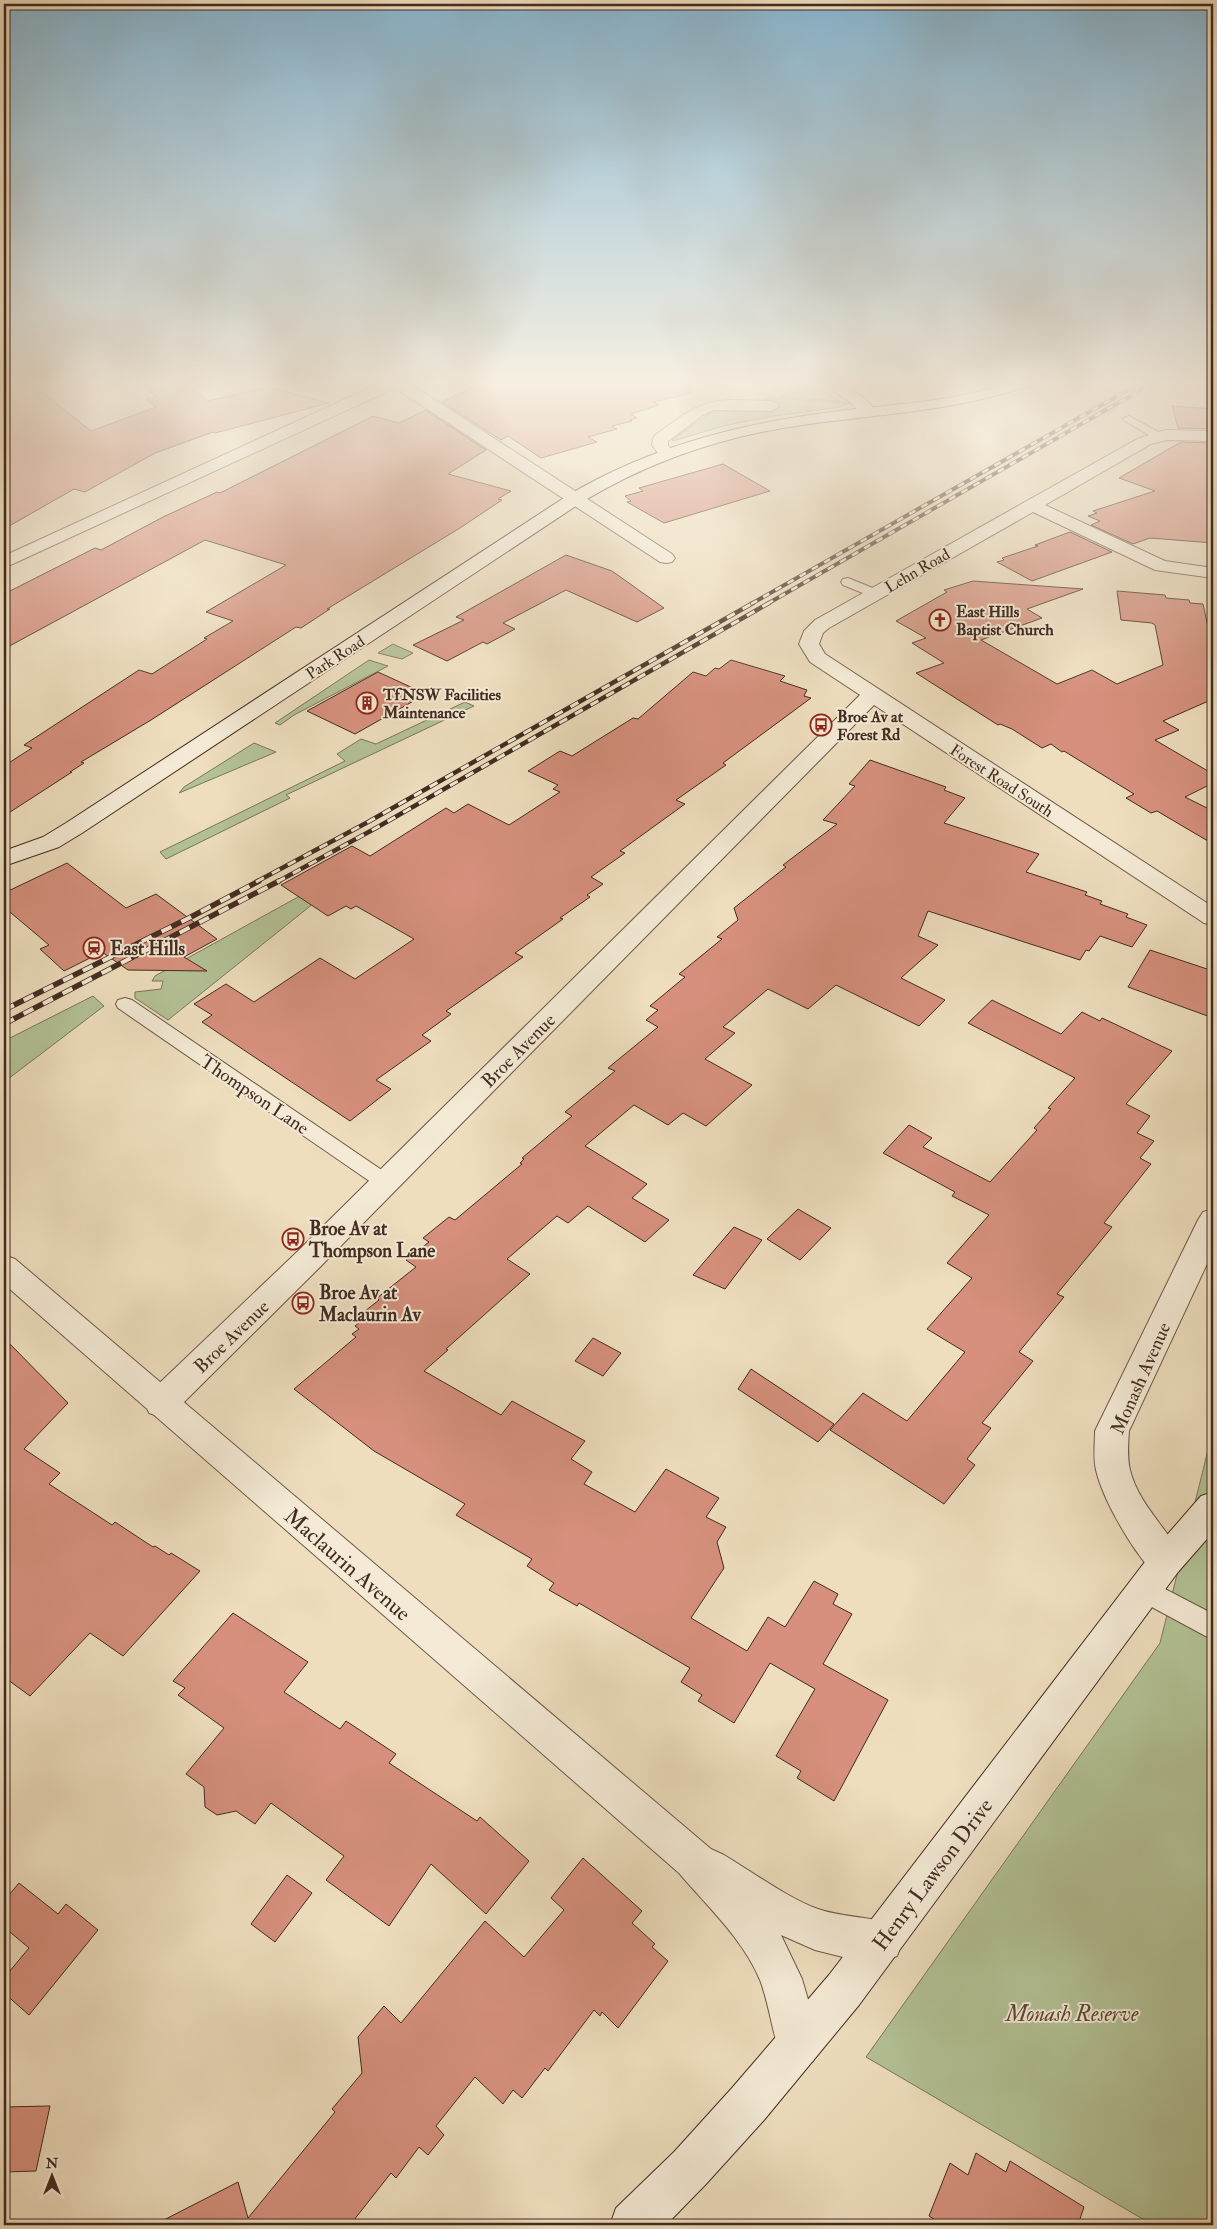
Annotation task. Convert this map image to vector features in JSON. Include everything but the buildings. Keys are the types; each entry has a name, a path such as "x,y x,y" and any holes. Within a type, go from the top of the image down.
{"street":[{"path":"4,563 168,487"},
{"path":"559,487 666,558"},
{"name":"Park Road","path":"4,860 51,842 74,828 595,487"},
{"name":"Lehn Road","path":"814,632 822,624 1064,487"},
{"path":"1032,505 1161,566 1213,573"},
{"name":"Forest Road South","path":"814,632 809,644 811,651 817,658 1213,918"},
{"name":"Broe Avenue","path":"161,1403 872,695"},
{"name":"Monash Avenue","path":"1155,1576 1130,1508 1116,1480 1111,1455 1112,1431 1213,1220"},
{"name":"Maclaurin Avenue","path":"4,1267 693,1859 789,1916 815,1929 842,1936 882,1941"},
{"name":"Henry Lawson Drive","path":"633,2225 690,2168 798,2046 882,1941 1155,1576 1213,1507"},
{"name":"Maclaurin Avenue","path":"693,1859 760,1941 772,1960 781,1981 798,2046"}],"lane":[{"path":"848,582 875,594"},
{"name":"Thompson Lane","path":"125,1004 385,1182"},
{"path":"1155,1576 1213,1628"}],"green space":[{"path":"393,644 413,653 402,659 378,653"},
{"path":"369,660 388,666 294,715 280,725 275,723"},
{"path":"465,702 474,706 286,795 290,798 166,859 160,852 345,761 337,754 361,739 376,744"},
{"path":"254,743 276,752 179,793 184,787"},
{"path":"374,855 168,1020 135,998 135,992 161,989 163,981 152,981 155,976"},
{"path":"93,996 104,1006 4,1082 4,1041"},
{"name":"Monash Reserve","path":"1213,1430 1213,2225 1153,2225 866,2057 1160,1643"}],"railway":[{"path":"751,604 957,487"},
{"path":"767,604 971,487"},
{"path":"256,882 368,822 753,603"},
{"path":"277,882 376,828 769,603"},
{"path":"4,1010 259,881"},
{"path":"4,1024 279,881"}],"place":[{"name":"East Hills Baptist Church","path":"940,620"},
{"name":"TfNSW Facilities Maintenance","path":"367,703"},
{"name":"Broe Av at Forest Rd","path":"821,725"},
{"name":"East Hills","path":"94,948"},
{"name":"Broe Av at Thompson Lane","path":"293,1239"},
{"name":"Broe Av at Maclaurin Av","path":"303,1303"}]}
